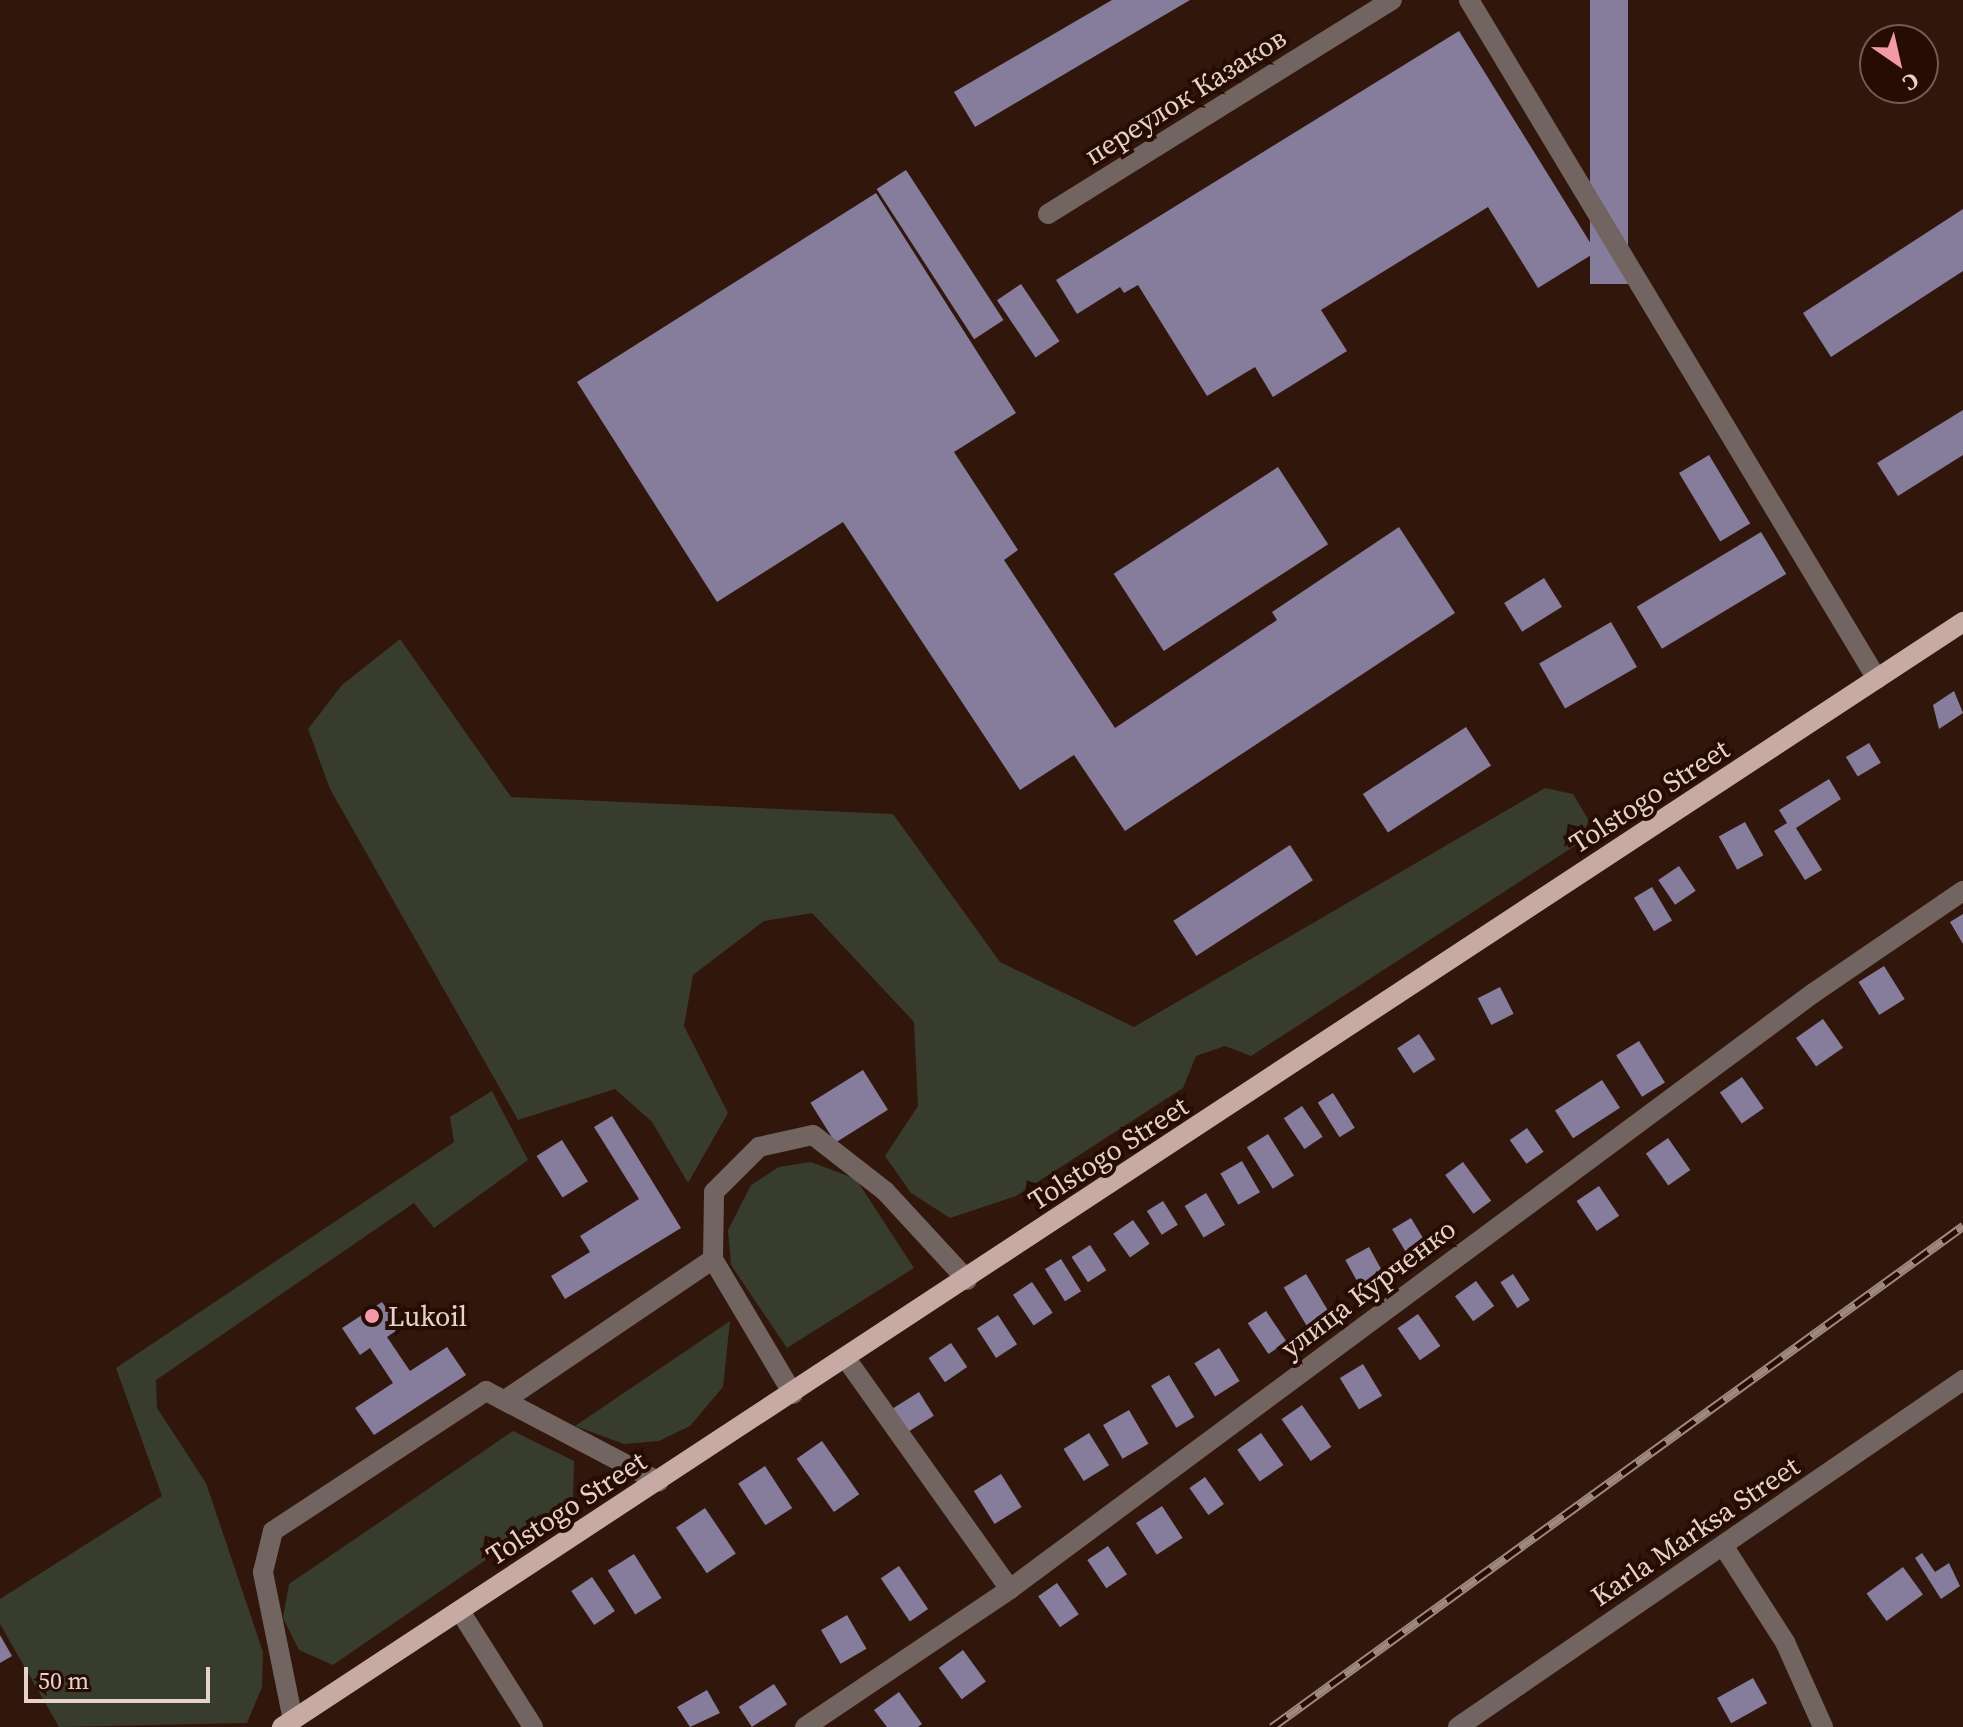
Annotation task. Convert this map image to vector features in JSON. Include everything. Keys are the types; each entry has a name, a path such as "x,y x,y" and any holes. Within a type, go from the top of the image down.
{"main road":[{"name":"Tolstogo Street","path":"287,1723 847,1360 1963,622"}],"street":[{"name":"переулок Казаков","path":"1048,214 1392,0"},
{"path":"1469,0 1877,679"},
{"name":"улица Курченко","path":"805,1727 1010,1589 1812,994 1963,891"},
{"path":"793,1394 713,1259 714,1192 759,1147 813,1135 885,1191 967,1280"},
{"path":"508,1398 713,1259"},
{"path":"847,1360 1010,1589"},
{"name":"Karla Marksa Street","path":"1458,1727 1963,1380"},
{"path":"287,1723 263,1572 273,1531 486,1391 508,1398 659,1482"},
{"path":"1724,1547 1785,1642 1823,1727"},
{"path":"460,1611 533,1727"}],"green space":[{"path":"400,639 511,797 893,814 1000,962 1134,1027 1545,788 1573,794 1589,821 1576,845 1251,1056 1225,1046 1196,1056 1183,1088 1016,1196 950,1218 911,1193 885,1156 918,1106 914,1022 812,913 764,921 693,975 684,1026 728,1113 688,1183 652,1122 615,1089 518,1120 330,789 308,729 342,685"},
{"path":"492,1091 528,1160 434,1228 414,1203 156,1380 157,1408 206,1483 263,1652 262,1687 247,1723 59,1727 0,1624 0,1599 162,1496 116,1368 454,1142 450,1117"},
{"path":"811,1162 856,1179 914,1268 787,1348 731,1265 728,1230 751,1185 779,1167"},
{"path":"730,1321 723,1387 690,1426 659,1441 624,1444 575,1426"},
{"path":"513,1431 574,1461 573,1500 333,1665 299,1650 283,1618 289,1584"}],"building":[{"path":"1112,0 1190,0 975,127 954,92"},
{"path":"1590,0 1628,0 1628,284 1590,284"},
{"path":"1459,31 1596,252 1538,288 1488,207 1321,310 1347,351 1273,397 1255,367 1207,396 1138,285 1124,293 1120,287 1077,314 1056,280"},
{"path":"906,170 1003,320 974,339 877,189"},
{"path":"876,193 1016,413 954,452 1018,550 1004,560 1115,728 1277,620 1272,612 1399,527 1455,613 1125,831 1074,755 1020,790 843,522 717,602 577,382"},
{"path":"1963,209 1963,271 1831,357 1803,313"},
{"path":"1021,284 1060,341 1036,357 997,300"},
{"path":"1963,410 1963,455 1898,496 1877,463"},
{"path":"1709,455 1750,524 1720,542 1679,473"},
{"path":"1278,467 1328,544 1164,651 1114,574"},
{"path":"1761,532 1786,574 1662,649 1637,607"},
{"path":"1544,578 1562,607 1522,632 1504,603"},
{"path":"1611,622 1637,667 1565,709 1539,664"},
{"path":"1954,691 1963,713 1939,729 1933,705"},
{"path":"1466,727 1491,766 1388,833 1363,794"},
{"path":"1869,743 1881,763 1858,777 1846,757"},
{"path":"1829,779 1841,799 1796,828 1822,870 1805,880 1774,831 1787,823 1779,810"},
{"path":"1745,822 1763,855 1737,870 1719,837"},
{"path":"1290,845 1313,880 1196,956 1173,921"},
{"path":"1679,866 1696,891 1675,905 1658,880"},
{"path":"1652,887 1672,920 1654,931 1634,898"},
{"path":"1963,914 1963,944 1950,922"},
{"path":"1884,966 1905,999 1879,1015 1859,982"},
{"path":"1500,987 1514,1014 1491,1025 1478,998"},
{"path":"1823,1019 1843,1048 1816,1067 1796,1038"},
{"path":"1419,1034 1435,1059 1414,1073 1397,1048"},
{"path":"1639,1041 1665,1083 1642,1097 1616,1055"},
{"path":"863,1070 888,1110 835,1143 810,1103"},
{"path":"1742,1077 1764,1108 1742,1124 1720,1092"},
{"path":"1602,1080 1620,1108 1573,1138 1555,1110"},
{"path":"1333,1093 1355,1128 1339,1137 1318,1103"},
{"path":"1302,1106 1323,1137 1304,1149 1284,1118"},
{"path":"612,1116 681,1228 565,1299 551,1276 590,1252 580,1236 639,1199 594,1127"},
{"path":"1527,1128 1544,1152 1526,1164 1510,1140"},
{"path":"1268,1134 1294,1176 1273,1189 1247,1147"},
{"path":"1668,1138 1690,1170 1668,1185 1646,1153"},
{"path":"562,1140 588,1182 563,1197 537,1156"},
{"path":"1242,1161 1260,1192 1238,1205 1220,1174"},
{"path":"1463,1162 1491,1201 1473,1214 1445,1175"},
{"path":"1599,1186 1619,1216 1597,1231 1577,1201"},
{"path":"1206,1193 1225,1225 1204,1238 1185,1206"},
{"path":"1163,1201 1178,1225 1162,1235 1147,1211"},
{"path":"1411,1218 1429,1248 1410,1259 1392,1229"},
{"path":"1133,1220 1150,1244 1130,1258 1113,1234"},
{"path":"1090,1245 1106,1270 1088,1282 1072,1257"},
{"path":"1369,1247 1388,1281 1364,1294 1345,1260"},
{"path":"1061,1259 1081,1291 1065,1301 1045,1269"},
{"path":"1306,1274 1334,1320 1312,1334 1284,1287"},
{"path":"1513,1274 1530,1300 1517,1308 1500,1282"},
{"path":"1476,1281 1494,1306 1473,1321 1455,1296"},
{"path":"1032,1282 1053,1313 1034,1326 1013,1295"},
{"path":"382,1302 400,1328 387,1337 410,1371 447,1347 466,1375 374,1435 355,1408 393,1383 370,1348 360,1355 342,1328"},
{"path":"1266,1311 1287,1342 1268,1354 1248,1323"},
{"path":"1418,1314 1440,1346 1420,1360 1398,1328"},
{"path":"998,1315 1017,1344 996,1358 977,1329"},
{"path":"951,1343 967,1367 945,1382 929,1358"},
{"path":"1219,1348 1240,1381 1215,1396 1194,1363"},
{"path":"1363,1364 1382,1396 1359,1410 1340,1378"},
{"path":"1169,1375 1194,1417 1176,1428 1151,1386"},
{"path":"919,1392 934,1416 908,1432 893,1408"},
{"path":"1302,1405 1331,1447 1311,1461 1282,1419"},
{"path":"1129,1410 1148,1444 1123,1459 1103,1425"},
{"path":"1089,1433 1109,1465 1084,1481 1064,1449"},
{"path":"1261,1433 1283,1465 1260,1482 1237,1450"},
{"path":"822,1441 859,1494 834,1512 797,1459"},
{"path":"765,1466 792,1508 765,1525 738,1483"},
{"path":"1001,1474 1022,1507 995,1524 974,1491"},
{"path":"1205,1477 1224,1504 1208,1515 1189,1488"},
{"path":"1162,1506 1183,1538 1157,1555 1136,1523"},
{"path":"705,1508 736,1554 707,1573 676,1528"},
{"path":"1108,1546 1127,1574 1106,1588 1087,1560"},
{"path":"1922,1553 1935,1572 1949,1563 1960,1586 1941,1599 1915,1558"},
{"path":"634,1554 662,1598 635,1615 608,1570"},
{"path":"899,1566 928,1609 910,1621 881,1578"},
{"path":"1903,1567 1923,1595 1887,1621 1867,1593"},
{"path":"592,1577 615,1611 594,1625 571,1591"},
{"path":"1057,1583 1079,1614 1060,1627 1038,1596"},
{"path":"847,1615 866,1649 841,1664 821,1630"},
{"path":"0,1635 12,1656 0,1663"},
{"path":"963,1650 986,1682 962,1699 939,1668"},
{"path":"1753,1678 1767,1703 1731,1723 1717,1698"},
{"path":"774,1684 787,1704 752,1727 739,1707"},
{"path":"707,1690 720,1713 690,1727 677,1707"},
{"path":"899,1692 922,1724 918,1727 887,1727 874,1710"}],"railway":[{"path":"1272,1727 1963,1226"}],"place":[{"name":"Lukoil","path":"372,1316"}]}
